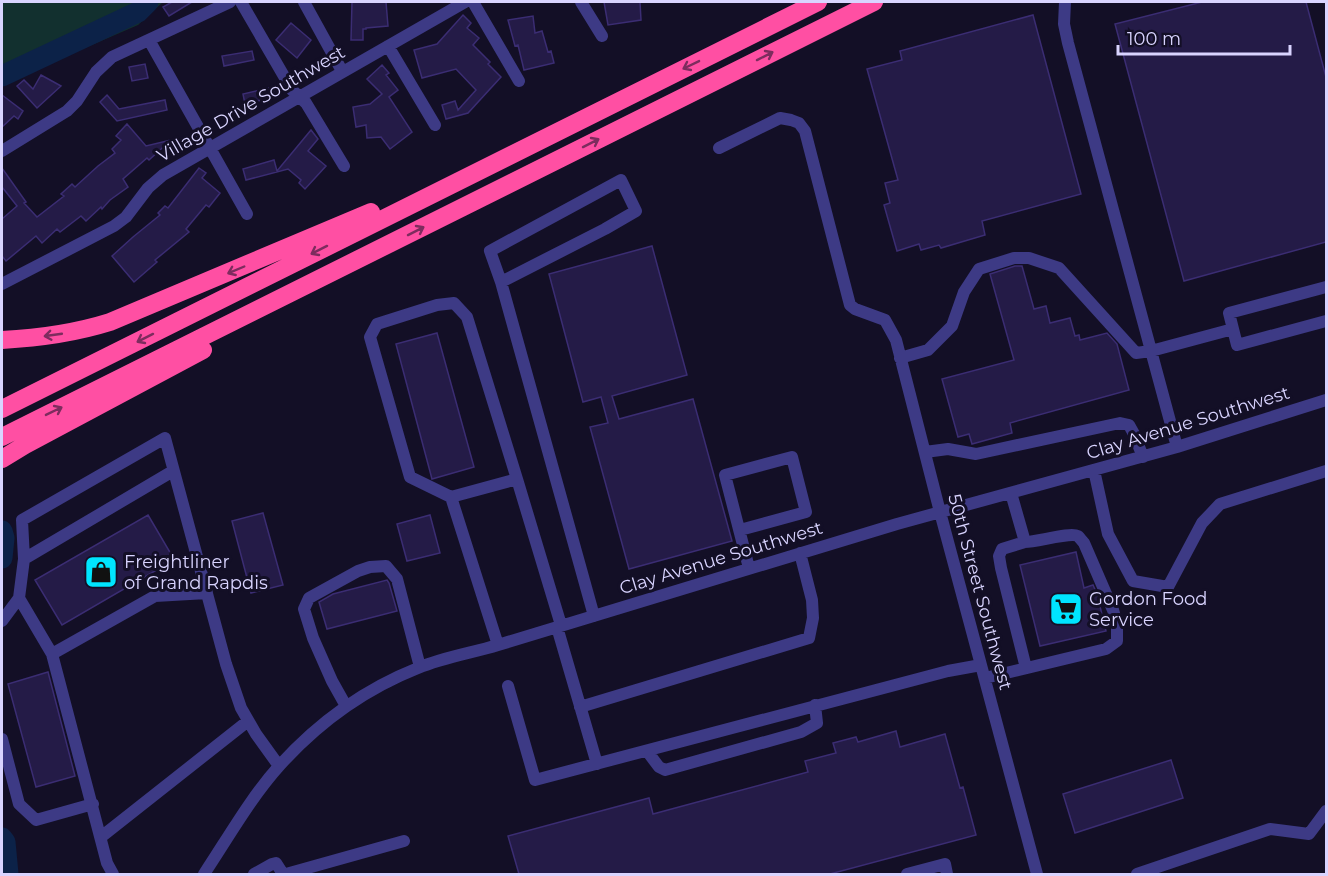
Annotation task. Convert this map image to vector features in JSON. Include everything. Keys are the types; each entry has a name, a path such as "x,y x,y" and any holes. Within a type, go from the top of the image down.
{"highway":[{"path":"2,410 818,2"},
{"path":"2,437 873,2"},
{"path":"2,340 70,333 120,319 522,149"},
{"path":"2,459 231,335 381,248"}],"street":[{"path":"2,151 67,111 77,101 96,72 108,61 149,39 230,2"},
{"path":"241,2 292,90 306,103 344,166"},
{"path":"304,2 342,71"},
{"name":"Village Drive Southwest","path":"2,284 114,226 130,213 144,193 163,175 465,2"},
{"path":"473,2 519,81"},
{"path":"581,2 602,36"},
{"path":"1065,2 1064,24 1068,43 1177,447"},
{"path":"149,39 248,214"},
{"path":"388,46 435,125"},
{"name":"50th Street Southwest","path":"719,148 780,118 799,123 805,131 850,305 885,320 896,340 1036,874"},
{"path":"501,282 636,211 621,180 490,251 501,282 594,616"},
{"path":"900,358 928,350 952,326 964,292 979,269 1014,258 1029,258 1059,268 1136,353 1233,330"},
{"path":"1326,287 1229,313 1237,345 1326,321"},
{"path":"517,479 451,497 410,477 370,337 377,324 437,305 454,303 467,317 517,479 597,764"},
{"name":"Clay Avenue Southwest","path":"204,874 279,766 324,723 346,706 393,679 420,667 897,524 1177,447 1326,400"},
{"path":"925,452 948,449 976,454 1120,423 1129,425 1143,457"},
{"path":"2,621 19,598 24,559 22,520 165,438 226,664 241,708 279,766"},
{"path":"740,530 806,512 792,457 724,475 750,568"},
{"path":"1094,470 1108,534 1133,581 1168,587 1202,523 1220,504 1326,471"},
{"path":"24,559 173,471"},
{"path":"1011,493 1025,542"},
{"path":"451,497 498,645"},
{"path":"985,678 1106,649 1117,641 1117,624 1113,610 1084,543 1077,536 1070,534 1025,542 1002,549 999,556 1026,668"},
{"path":"580,707 809,638 813,618 812,600 800,553"},
{"path":"346,706 313,638 304,609 309,598 358,571 370,567 386,566 397,579 420,667"},
{"path":"52,654 155,596 207,593"},
{"path":"19,598 52,654 107,863 113,874"},
{"path":"508,686 535,780 948,670 981,665"},
{"path":"647,750 659,767 665,770 801,732 817,723 815,705"},
{"path":"101,837 249,721"},
{"path":"2,739 19,804 36,820 93,804"},
{"path":"1137,874 1270,829 1309,834 1326,811"},
{"path":"254,874 276,863 285,874 404,841"},
{"path":"907,874 945,864 947,874"}],"green space":[{"path":"2,2 163,2 138,25 2,84"}],"building":[{"path":"172,2 192,2 169,16 163,7"},
{"path":"352,2 386,2 388,26 363,29 363,40 351,40"},
{"path":"604,2 640,2 641,20 608,25"},
{"path":"1202,2 1306,2 1326,77 1326,242 1184,281 1115,24"},
{"path":"463,15 471,23 467,28 479,38 473,45 501,77 468,113 446,119 442,105 455,101 458,110 476,90 456,69 422,78 414,50 437,44"},
{"path":"1033,15 1081,194 982,221 985,235 941,248 939,245 921,250 919,244 897,251 884,205 890,203 885,183 898,180 867,69 902,60 900,51"},
{"path":"533,16 535,33 542,31 554,63 524,70 518,45 515,46 508,20"},
{"path":"291,23 311,40 297,58 276,40"},
{"path":"252,51 254,60 224,66 222,56"},
{"path":"145,64 148,78 132,81 129,67"},
{"path":"382,65 389,73 386,75 398,90 389,97 412,132 390,149 381,137 367,138 366,125 356,127 353,107 370,104 382,94 367,79"},
{"path":"41,75 61,86 37,108 17,86 24,80 33,89"},
{"path":"273,87 275,97 245,104 243,94"},
{"path":"2,95 23,111 18,119 14,116 2,127"},
{"path":"107,95 119,109 165,100 167,110 117,121 100,102"},
{"path":"127,124 146,146 171,140 123,179 128,187 86,221 81,216 60,232 57,229 42,243 36,236 6,261 2,256 2,219 17,206 2,187 2,168 26,202 24,203 37,217 64,196 61,194 72,184 75,187 115,153 112,149 121,140 116,136"},
{"path":"311,130 318,139 308,151 326,166 305,189 299,183 301,180 288,169 246,180 243,169 274,160 277,171"},
{"path":"199,168 206,173 202,178 220,193 209,207 206,205 186,229 189,232 155,260 157,262 134,282 112,256 160,215 158,213 165,206 168,208"},
{"path":"652,246 687,375 612,396 619,419 693,399 732,541 629,569 590,427 608,423 601,397 583,402 549,274"},
{"path":"1022,266 1034,309 1046,306 1050,323 1070,318 1075,336 1079,335 1080,340 1107,333 1117,344 1129,390 1010,423 1012,433 972,444 969,434 958,437 942,379 1014,360 990,274"},
{"path":"437,333 474,467 432,479 396,344"},
{"path":"263,513 283,585 251,593 232,521"},
{"name":"Freightliner of Grand Rapdis","path":"148,515 171,554 164,559 167,564 62,625 35,580"},
{"path":"430,515 440,553 407,561 397,524"},
{"name":"Gordon Food Service","path":"1076,552 1084,588 1093,585 1106,631 1040,646 1020,565"},
{"path":"387,580 397,611 327,629 319,602 333,594"},
{"path":"48,672 75,776 36,787 8,684"},
{"path":"896,731 900,747 945,734 976,835 830,874 519,874 508,836 649,798 653,814 808,772 805,761 836,753 833,743 856,737 858,742"},
{"path":"1171,760 1183,798 1075,833 1063,794"}],"waterway":[{"path":"2,76 138,12 148,2"},
{"path":"2,531 4,538 2,558"},
{"path":"2,838 5,842 8,874"}],"place":[{"name":"Freightliner of Grand Rapdis","path":"101,572"},
{"name":"Gordon Food Service","path":"1066,609"}]}
